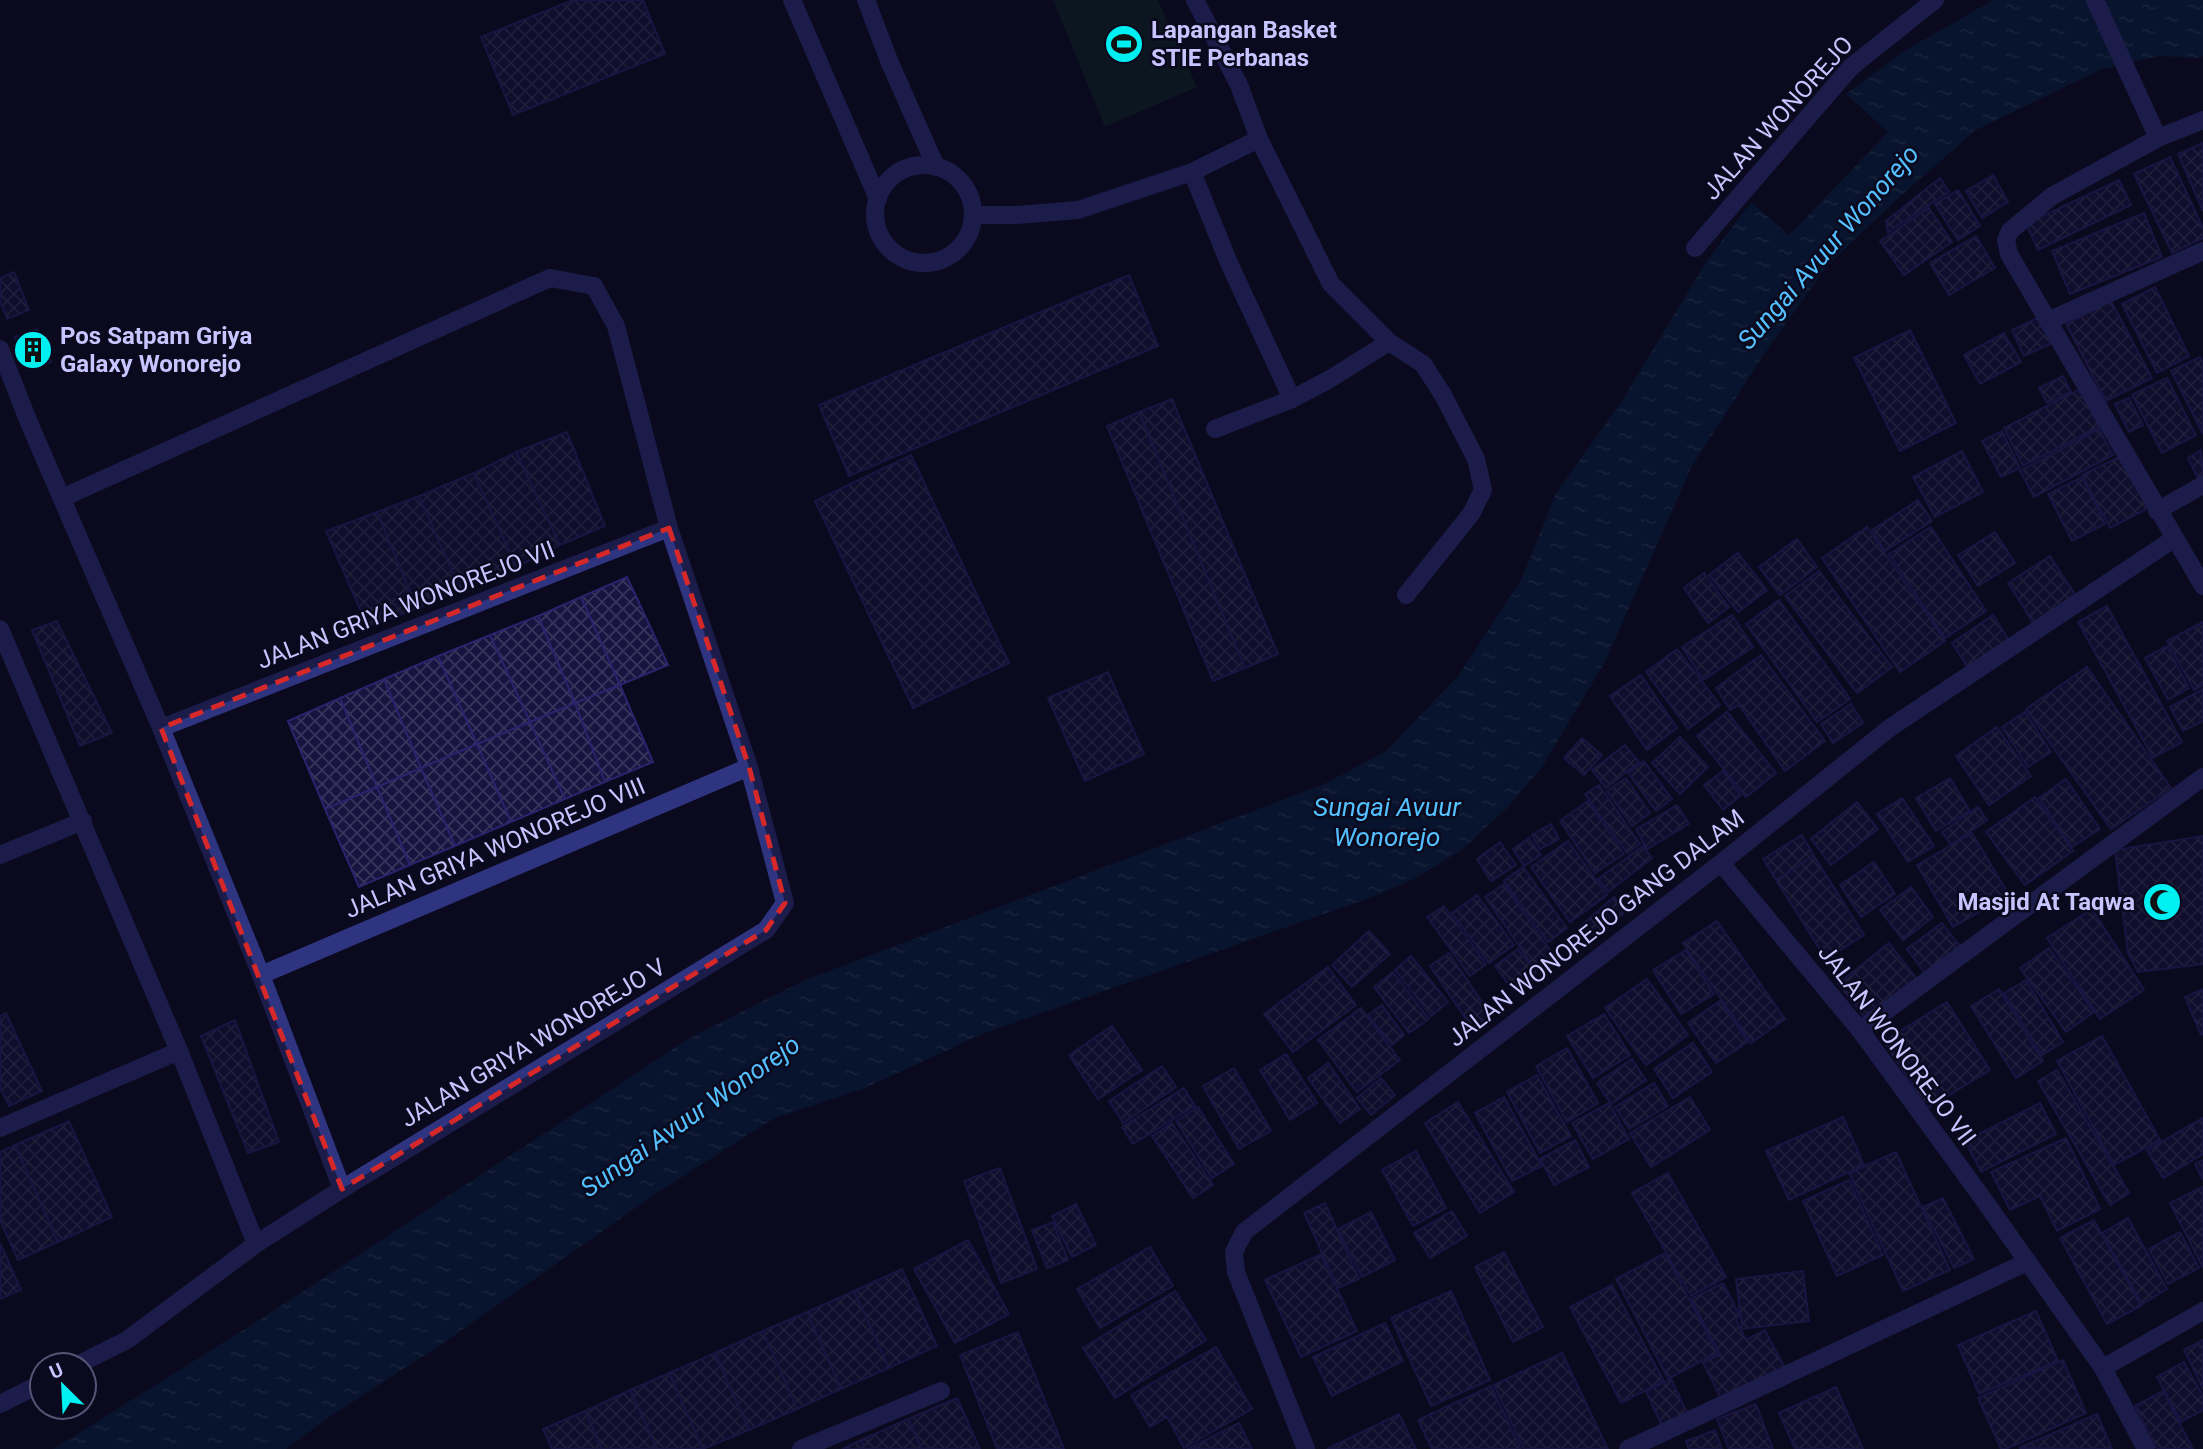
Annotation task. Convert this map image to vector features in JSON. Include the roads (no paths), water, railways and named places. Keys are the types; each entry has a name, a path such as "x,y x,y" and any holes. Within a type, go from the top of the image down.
{"street":[{"path":"792,0 878,199"},
{"path":"866,0 890,63 936,167"},
{"path":"1195,0 1239,85 1259,139 1331,284 1388,342 1423,364 1443,395 1476,458 1483,490 1471,514 1406,595"},
{"name":"JALAN WONOREJO","path":"1695,248 1851,67 1935,0"},
{"path":"2095,0 2158,138"},
{"path":"2203,120 2158,138 2052,196 2010,231 2006,240 2009,254 2203,586"},
{"path":"974,215 1078,210 1192,172 1259,139"},
{"path":"918,166 936,167 956,176 970,193 974,215 969,235 956,253 937,262 916,263 896,255 881,240 875,219 878,199 887,182 901,171 918,166"},
{"path":"1192,172 1229,263 1292,398"},
{"path":"2048,321 2203,251"},
{"path":"61,498 550,278 594,286 616,326 668,528 749,767"},
{"path":"1214,429 1292,398 1329,379 1388,342"},
{"path":"0,349 61,498 161,728 261,975 342,1189"},
{"path":"2157,511 2203,485"},
{"name":"JALAN GRIYA WONOREJO VII","path":"161,728 668,528"},
{"name":"JALAN WONOREJO GANG DALAM","path":"1306,1449 1236,1272 1234,1252 1244,1232 1721,863 1891,727 2175,538"},
{"path":"0,629 179,1051 256,1244"},
{"name":"JALAN GRIYA WONOREJO V","path":"98,1354 127,1340 256,1244 342,1189 766,930 785,903 749,767"},
{"name":"JALAN GRIYA WONOREJO VIII","path":"261,975 749,767"},
{"path":"1860,1030 2203,777"},
{"path":"0,855 83,821"},
{"name":"JALAN WONOREJO VII","path":"1721,863 1860,1030 1981,1196 2103,1368 2146,1449"},
{"path":"0,1128 179,1051"},
{"path":"1628,1449 2027,1262"},
{"path":"2103,1368 2203,1311"},
{"path":"0,1404 28,1390"},
{"path":"802,1449 941,1391"}],"water":[{"name":"Sungai Avuur Wonorejo","path":"1993,0 2203,0 2203,56 2159,56 2102,69 1976,130 1828,265 1765,353 1692,466 1605,662 1541,769 1507,808 1462,850 1416,878 1378,895 985,1033 863,1089 773,1119 654,1195 445,1342 328,1418 286,1449 53,1449 253,1324 691,1037 805,980 1324,784 1386,751 1458,676 1522,578 1556,493 1623,399 1706,262 1751,202 1789,235 1888,132 1846,94 1904,51"}],"place":[{"name":"Lapangan Basket STIE Perbanas","path":"1124,44"},
{"name":"Pos Satpam Griya Galaxy Wonorejo","path":"33,350"},
{"name":"Masjid At Taqwa","path":"2162,902"}]}
